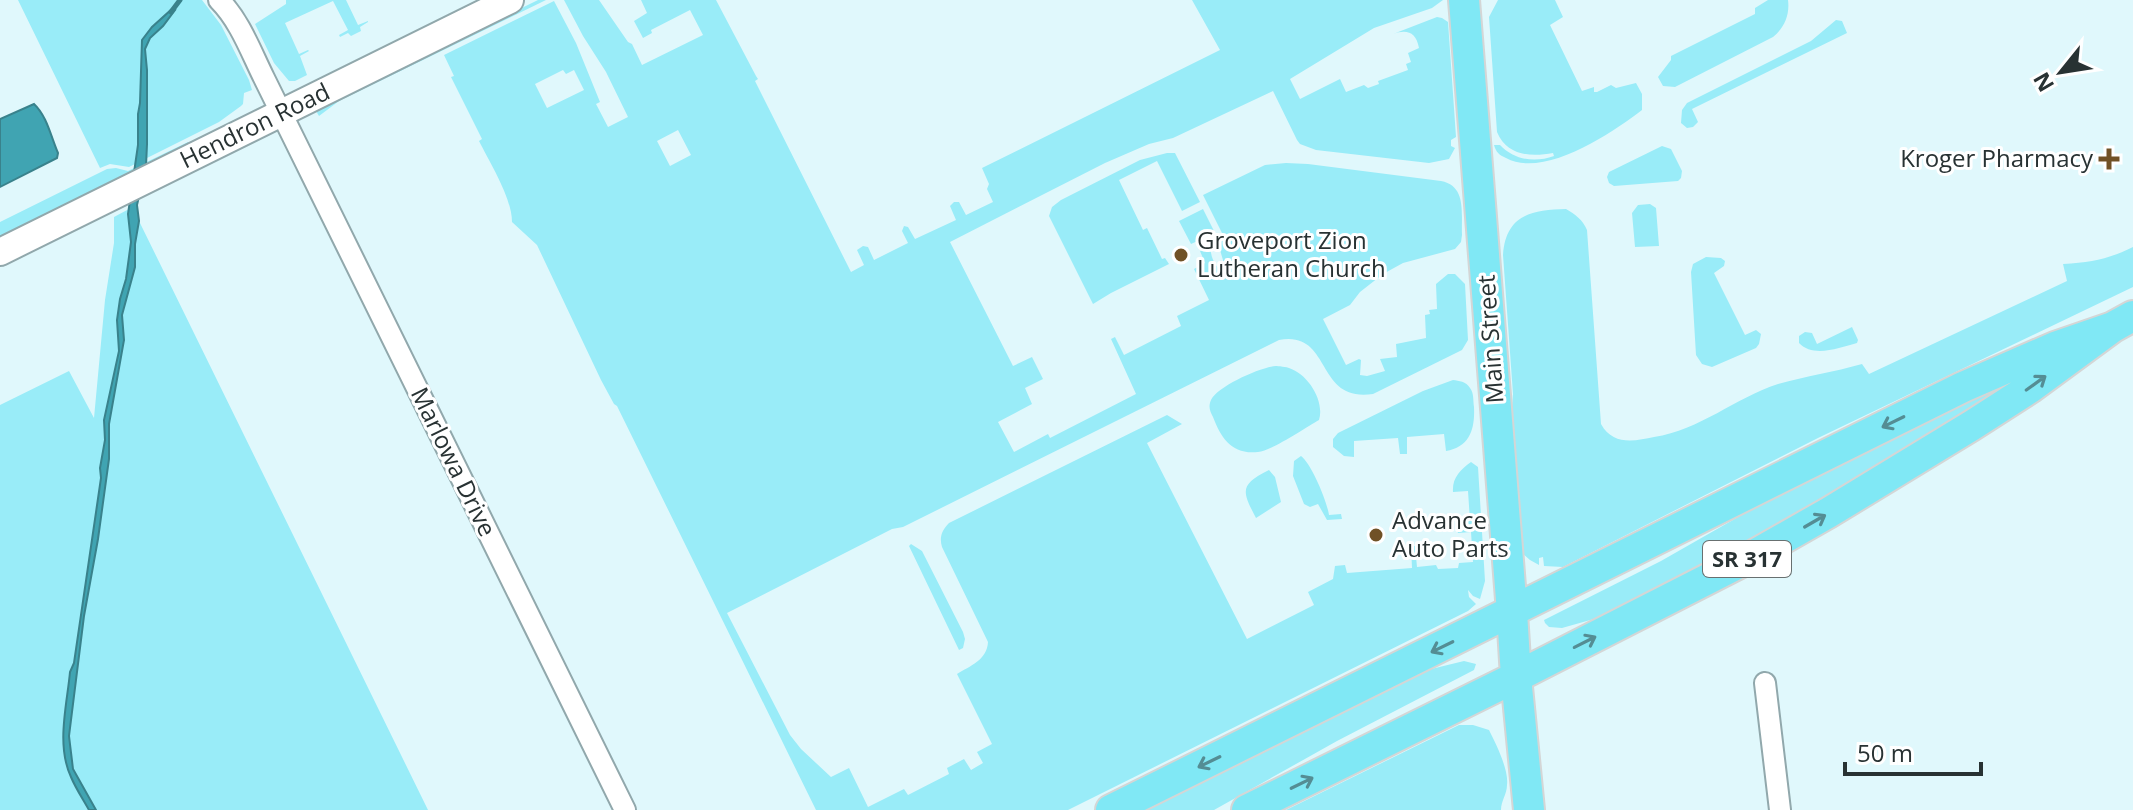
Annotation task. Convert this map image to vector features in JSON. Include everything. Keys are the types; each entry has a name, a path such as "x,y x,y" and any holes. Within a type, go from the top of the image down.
{"main road":[{"name":"Main Street","path":"1464,0 1529,810"},
{"name":"SR 317","path":"1111,810 1963,387 2123,321"},
{"name":"SR 317","path":"1247,810 1733,567 1801,529 2030,388 2123,321"}],"street":[{"name":"Marlowa Drive","path":"219,0 237,25 625,810"},
{"name":"Hendron Road","path":"0,252 510,0"},
{"path":"1765,683 1780,810"}],"shaded area":[{"path":"18,0 202,0 221,25 252,90 244,93 241,106 219,122 129,167 110,164 100,168"},
{"path":"286,0 346,0 358,25 368,22 360,27 361,31 340,37 348,30 333,1 285,23 299,54 309,51 300,56 307,75 289,81 274,63 255,24 286,4"},
{"path":"538,0 546,0 339,101 319,116 316,111 335,100"},
{"path":"564,0 599,0 632,44 642,65 703,35 690,10 651,30 652,33 643,38 634,21 647,13 641,0 716,0 758,79 755,81 851,272 864,265 857,250 863,246 868,247 874,260 908,243 902,231 904,226 908,227 915,239 956,220 950,206 954,202 959,202 966,215 993,202 982,168 1220,50 1192,0 1443,0 1432,8 1374,28 1290,79 1300,99 1340,79 1346,92 1364,85 1368,88 1379,84 1378,81 1408,70 1406,64 1411,62 1408,53 1419,48 1416,38 1410,33 1393,34 1437,17 1442,18 1448,22 1456,137 1451,140 1451,146 1455,148 1449,159 1429,163 1316,150 1300,144 1273,91 1173,138 1149,144 1105,163 950,242 1013,366 1032,357 1043,379 1025,388 1032,404 998,422 1014,452 1048,434 1050,438 1136,394 1111,339 1115,337 1124,355 1181,326 1177,316 1209,300 1194,269 1205,263 1200,251 1210,247 1216,265 1220,269 1225,267 1218,243 1225,239 1203,195 1265,165 1308,164 1441,181 1455,188 1461,202 1462,235 1455,249 1403,263 1360,292 1350,305 1323,319 1346,365 1359,359 1360,375 1385,371 1380,359 1397,357 1396,344 1426,338 1425,315 1430,314 1429,310 1437,309 1436,284 1448,274 1455,274 1465,284 1468,340 1462,350 1373,394 1354,394 1341,388 1308,345 1296,340 1279,340 727,613 790,735 831,777 849,768 868,807 904,789 908,795 949,774 947,768 964,759 971,770 983,763 977,752 992,744 957,674 981,658 988,642 942,547 941,537 945,528 949,523 1167,415 1182,424 1147,443 1247,639 1314,605 1308,592 1333,579 1335,566 1345,565 1347,573 1412,568 1411,546 1415,546 1417,567 1436,565 1438,569 1458,568 1459,563 1473,562 1471,532 1458,533 1455,523 1470,521 1468,491 1453,492 1458,475 1471,462 1478,467 1485,581 1480,599 1468,590 1469,597 1476,604 1468,611 1068,810 816,810 537,245 512,222 504,192 479,141 482,139 451,77 454,76 444,55 554,1 576,43 600,102 596,104 608,127 628,117 606,72","holes":["563,70 566,74 574,70 584,90 547,108 535,84","678,130 691,155 670,166 657,141"]},
{"path":"1498,0 1555,0 1563,17 1550,25 1582,91 1594,87 1594,92 1597,92 1611,85 1616,88 1636,83 1642,94 1642,110 1596,141 1558,158 1522,163 1500,154 1494,145 1500,145 1525,159 1554,156 1553,153 1520,153 1507,146 1497,132 1489,17"},
{"path":"1768,0 1788,0 1785,21 1773,37 1675,87 1663,86 1658,77 1671,56 1755,14 1755,8"},
{"path":"172,9 175,10 150,38 145,49 146,166 137,205 139,221 135,267 122,315 124,340 109,424 109,459 69,736 73,769 96,810 89,810 67,765 63,738 65,711 101,478 104,420 119,351 117,320 131,242 128,214 138,145 142,40"},
{"path":"1836,20 1842,21 1847,33 1692,109 1698,122 1693,127 1687,128 1681,123 1682,110 1687,103 1811,41"},
{"path":"34,104 48,127 57,158 0,187 0,119"},
{"path":"188,142 190,146 0,240 0,222 107,169 128,171"},
{"path":"1662,146 1671,149 1682,171 1678,181 1614,186 1609,183 1609,172"},
{"path":"1175,153 1200,202 1182,211 1157,161 1119,180 1143,230 1147,228 1162,259 1165,258 1169,264 1093,304 1049,216 1052,207 1140,160"},
{"path":"1650,204 1656,208 1659,246 1635,247 1632,213 1638,205"},
{"path":"129,209 131,242 120,299 119,351 104,420 101,478 74,664 70,672 63,738 67,765 89,810 0,810 0,405 69,371 94,418 105,300 114,243 114,217"},
{"path":"1203,209 1215,233 1191,244 1179,221"},
{"path":"1566,209 1587,230 1601,424 1612,436 1625,440 1687,428 1778,384 1862,364 1869,374 2067,281 2063,264 2099,260 2133,247 2133,287 1818,438 1563,567 1544,566 1543,557 1539,558 1539,565 1522,553 1508,464 1513,394 1503,255 1509,231 1522,217"},
{"path":"139,221 428,810 96,810 73,769 69,736 109,459 109,424 124,340 122,316 135,267"},
{"path":"1706,257 1725,261 1724,266 1714,273 1745,335 1756,330 1761,334 1756,348 1712,367 1702,364 1696,355 1691,272 1693,264"},
{"path":"1852,327 1857,343 1819,351 1805,348 1799,343 1799,336 1805,332 1812,333 1817,344"},
{"path":"2046,362 1761,537 1608,615 1562,628 1549,627 1545,623 1544,620 1661,561 1789,488"},
{"path":"1276,366 1296,371 1308,382 1320,405 1319,420 1258,452 1234,448 1216,425 1210,409 1211,400 1240,378"},
{"path":"1453,380 1466,384 1473,397 1472,430 1461,446 1446,451 1444,434 1407,437 1407,454 1400,454 1398,438 1354,441 1354,457 1344,456 1333,447 1333,439 1338,433 1423,391"},
{"path":"1301,456 1318,483 1329,515 1341,514 1342,519 1327,520 1318,504 1310,507 1304,504 1293,476 1294,461"},
{"path":"1269,470 1275,477 1281,502 1256,518 1246,490 1252,480"},
{"path":"911,544 922,551 963,632 963,648 959,650 909,546"},
{"path":"1464,661 1476,664 1474,670 1337,741 1214,810 1137,810 1419,672"},
{"path":"1459,725 1489,730 1492,736 1507,779 1501,810 1286,810"}],"waterway":[{"path":"171,12 180,0"}],"place":[{"name":"Kroger Pharmacy","path":"2109,159"},
{"name":"Groveport Zion Lutheran Church","path":"1181,255"},
{"name":"Advance Auto Parts","path":"1376,535"}]}
